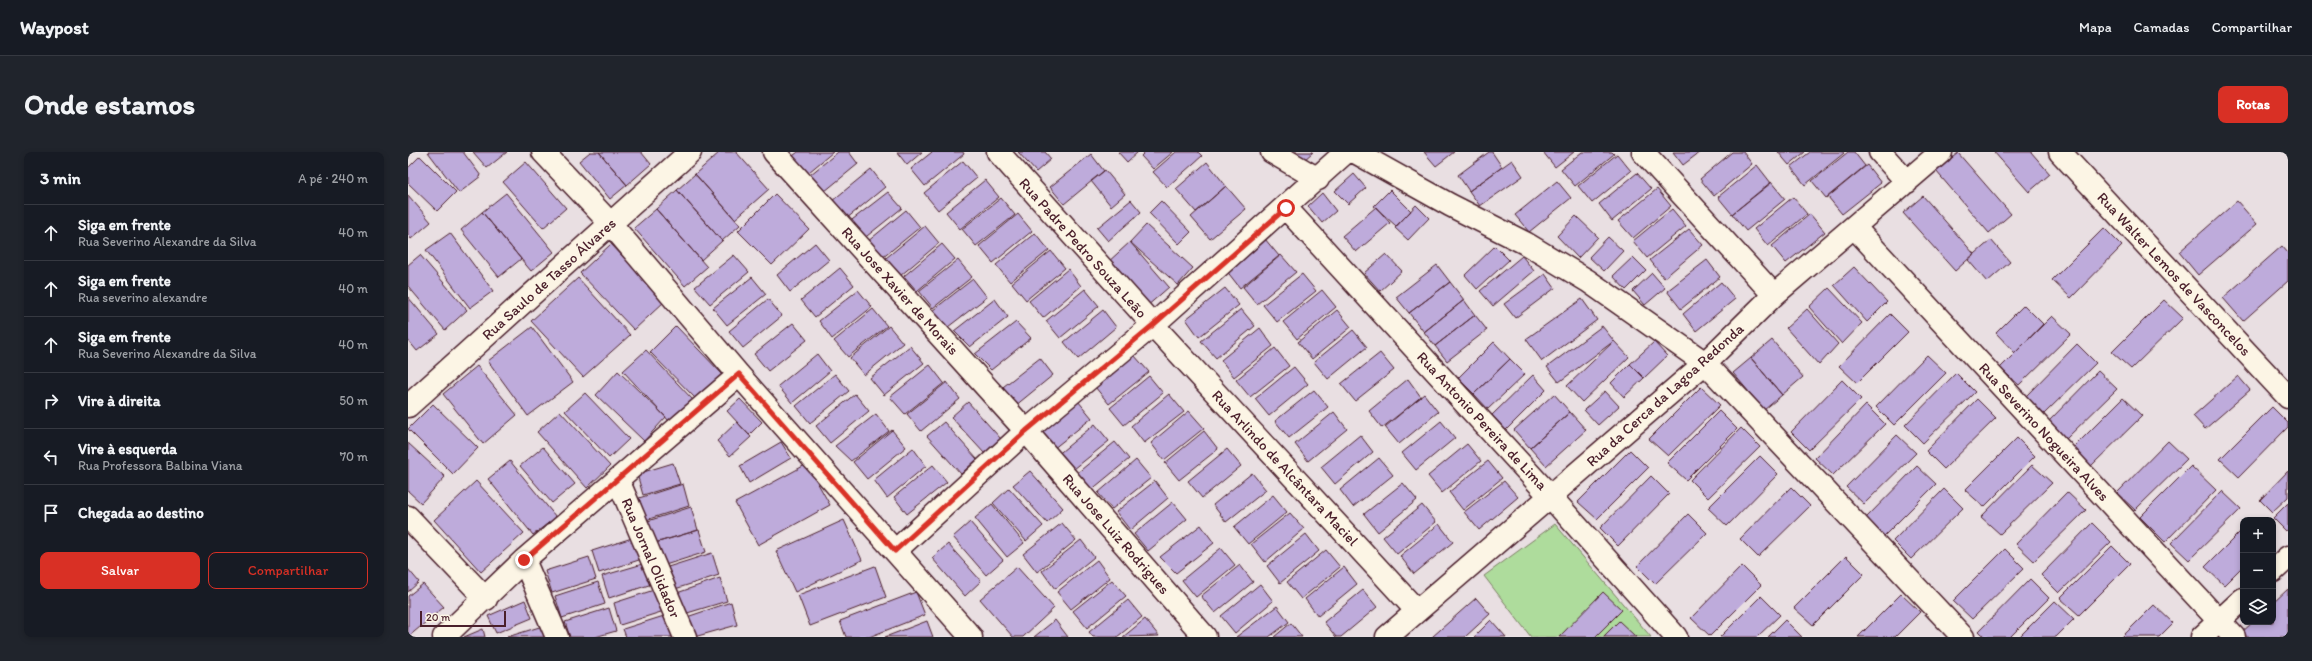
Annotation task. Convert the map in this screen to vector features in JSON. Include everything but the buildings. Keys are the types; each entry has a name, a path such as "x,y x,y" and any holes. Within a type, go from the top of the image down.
{"street":[{"path":"543,152 610,223 739,374 971,637"},
{"name":"Rua Saulo de Tasso Álvares","path":"408,406 690,152"},
{"name":"Rua Jose Xavier de Morais","path":"774,152 1026,431"},
{"name":"Rua Padre Pedro Souza Leão","path":"998,152 1153,325"},
{"path":"1272,152 1318,179"},
{"path":"895,551 1026,431 1153,325 1286,208 1346,152"},
{"path":"1355,152 1537,251 1588,281 1705,363 1963,637"},
{"path":"1643,152 1774,295"},
{"path":"1880,152 1907,182"},
{"name":"Rua da Cerca da Lagoa Redonda","path":"1393,635 1417,611 1705,363 1774,295 1855,228 1942,152"},
{"name":"Rua Walter Lemos de Vasconcelos","path":"2060,152 2288,397"},
{"name":"Rua Antonio Pereira de Lima","path":"1286,208 1550,496 1676,637"},
{"name":"Rua Severino Nogueira Alves","path":"1855,228 2234,637"},
{"name":"Rua Arlindo de Alcântara Maciel","path":"1153,325 1417,611"},
{"path":"444,637 486,599 524,560 739,374"},
{"name":"Rua Jose Luiz Rodrigues","path":"1026,431 1206,637"},
{"name":"Rua Jornal Olidador","path":"618,480 685,637"},
{"path":"408,517 486,599"},
{"path":"2276,568 2288,557"},
{"path":"524,560 557,637"},
{"path":"2202,637 2240,602"}],"green space":[{"path":"1555,524 1651,637 1531,637 1484,576"}],"route":[{"path":"524,560 739,374 895,551 1026,431 1153,325 1286,208"}]}
